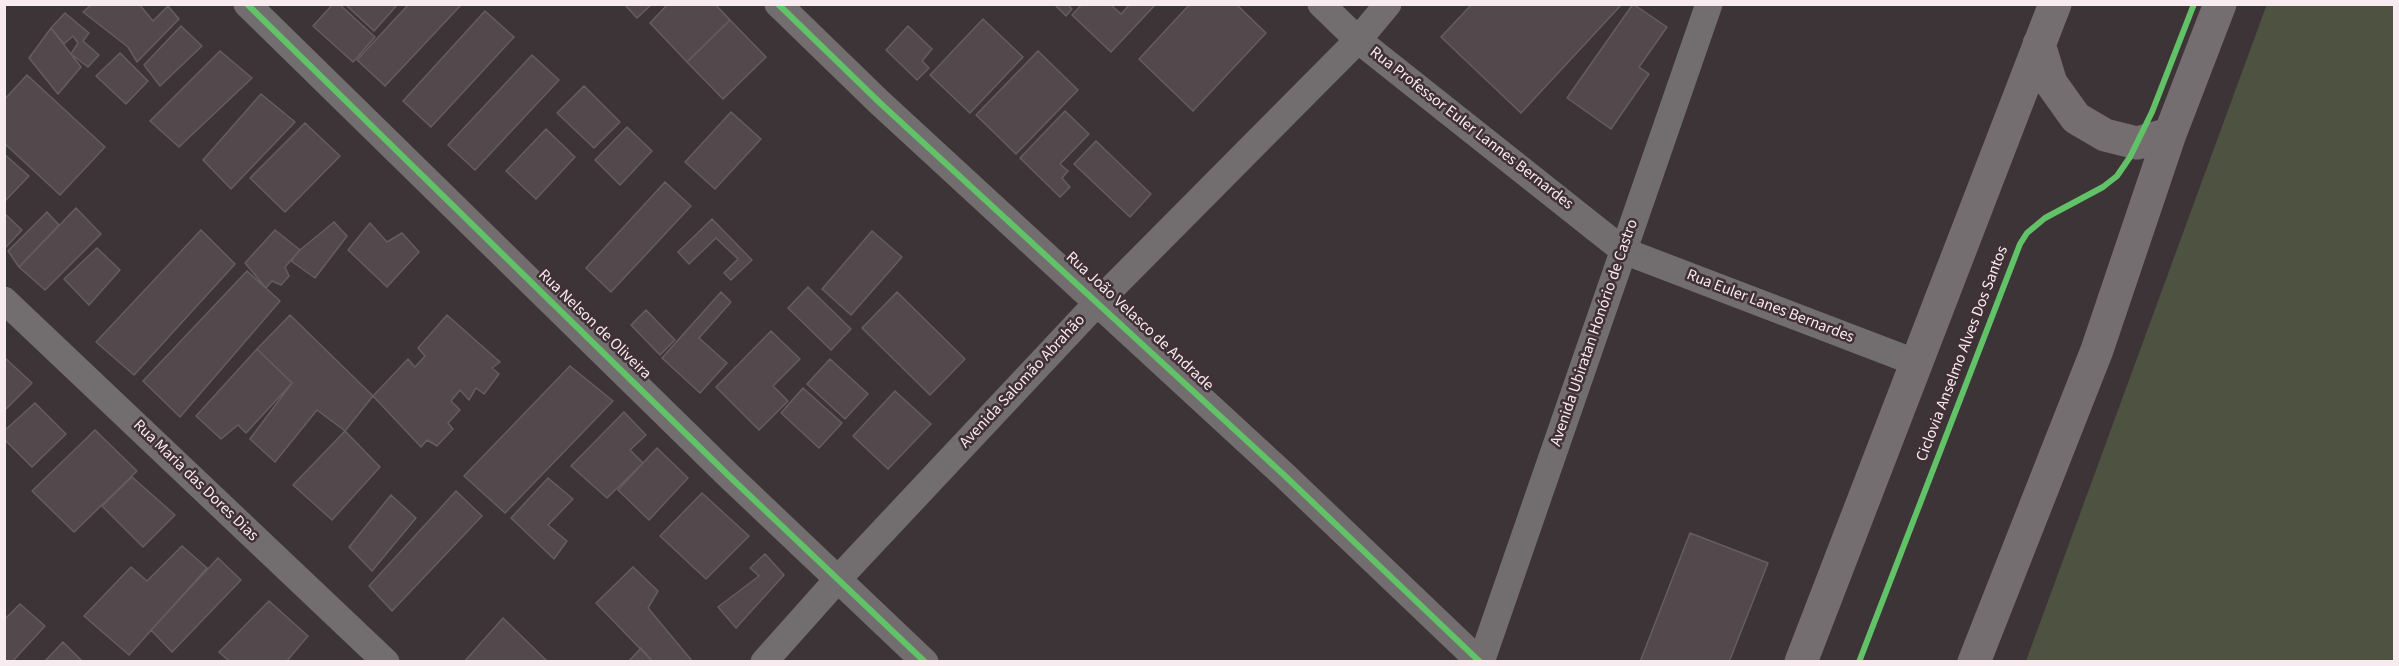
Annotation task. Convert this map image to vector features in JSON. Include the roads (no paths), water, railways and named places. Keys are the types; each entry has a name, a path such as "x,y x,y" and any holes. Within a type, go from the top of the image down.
{"main road":[{"path":"1801,662 2055,4"},
{"path":"1974,662 2097,350 2170,134 2220,4"},
{"path":"2039,44 2051,83 2076,118 2105,135 2137,143 2170,134"}],"street":[{"name":"Rua Nelson de Oliveira","path":"247,4 728,475 925,662"},
{"name":"Rua João Velasco de Andrade","path":"778,4 879,102 1098,302 1481,662"},
{"name":"Rua Professor Euler Lannes Bernardes","path":"1321,4 1358,40 1624,251"},
{"name":"Avenida Salomão Abrahão","path":"764,662 838,579 1098,302 1358,40 1388,4"},
{"name":"Avenida Ubiratan Honório de Castro","path":"1481,662 1709,4"},
{"name":"Rua Euler Lanes Bernardes","path":"1624,251 1917,363"},
{"name":"Rua Maria das Dores Dias","path":"4,300 386,662"}]}
